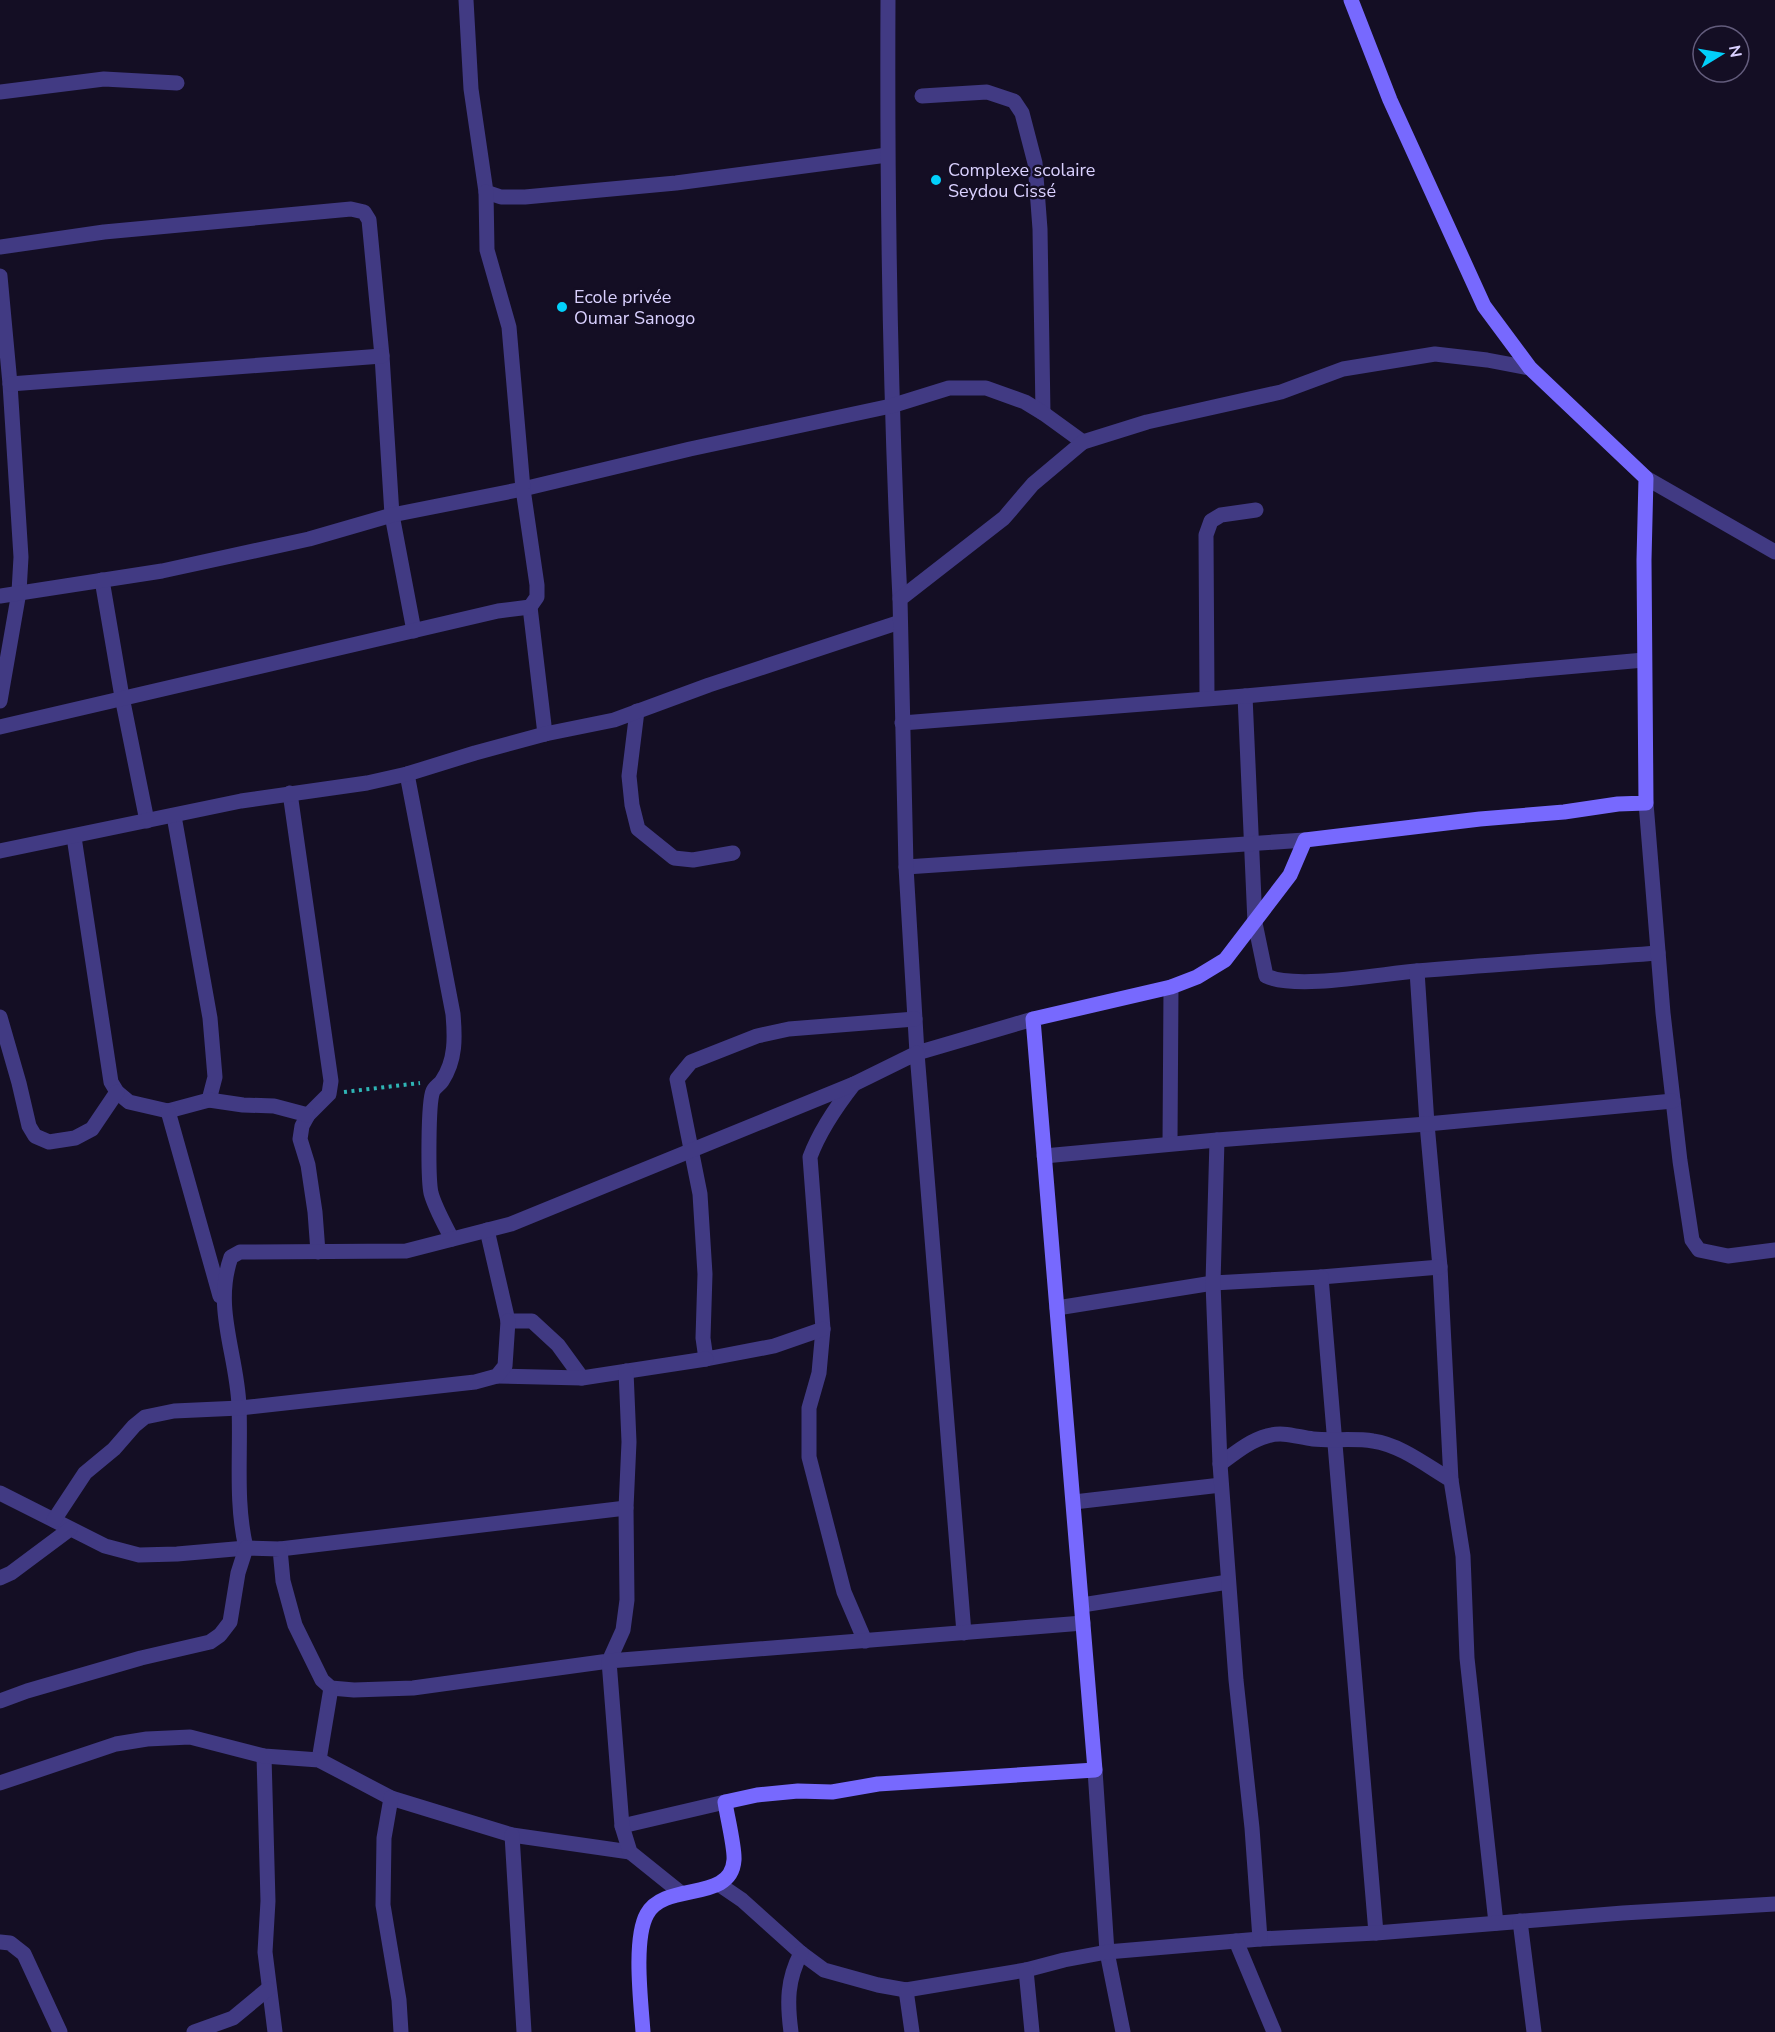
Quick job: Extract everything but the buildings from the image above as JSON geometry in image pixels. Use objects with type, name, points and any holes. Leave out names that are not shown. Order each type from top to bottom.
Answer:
[{"type":"street","points":[[466,0],[471,89],[486,192],[487,250],[509,327],[523,489],[537,585],[537,597],[530,607],[545,734]]},
{"type":"street","points":[[888,0],[887,155],[891,406],[900,599],[906,867],[917,1053],[964,1633]]},
{"type":"street","points":[[1351,0],[1390,100],[1484,306],[1530,368],[1646,478],[1775,552]]},
{"type":"street","points":[[0,92],[104,79],[177,83]]},
{"type":"street","points":[[922,96],[987,92],[1014,101],[1022,113],[1035,163],[1040,229],[1043,413]]},
{"type":"street","points":[[486,192],[501,197],[525,197],[676,183],[887,155]]},
{"type":"street","points":[[0,247],[174,225],[351,209],[364,212],[369,220],[382,356],[392,515],[414,631]]},
{"type":"street","points":[[0,276],[10,384],[21,557],[19,592],[0,701]]},
{"type":"street","points":[[900,599],[1004,518],[1034,484],[1083,442],[1147,422],[1281,392],[1354,367],[1435,354],[1530,368]]},
{"type":"street","points":[[10,384],[382,356]]},
{"type":"street","points":[[0,596],[162,571],[309,539],[392,515],[523,489],[690,449],[891,406],[949,388],[986,388],[1025,402],[1083,442]]},
{"type":"street","points":[[1646,478],[1644,660],[1646,803],[1673,1101],[1692,1240],[1699,1250],[1728,1256],[1775,1250]]},
{"type":"street","points":[[1207,698],[1206,535],[1211,521],[1221,516],[1256,510]]},
{"type":"street","points":[[102,580],[122,697],[147,821]]},
{"type":"street","points":[[0,727],[498,611],[530,607]]},
{"type":"street","points":[[0,851],[241,801],[367,783],[407,774],[545,734],[614,720],[709,685],[900,622]]},
{"type":"street","points":[[902,723],[1245,696],[1644,660]]},
{"type":"street","points":[[1245,696],[1255,923],[1266,976],[1274,980],[1299,982],[1658,954]]},
{"type":"street","points":[[637,711],[629,776],[632,805],[638,829],[674,858],[693,860],[733,853]]},
{"type":"street","points":[[407,774],[453,1014],[455,1040],[452,1061],[442,1081],[433,1092],[429,1109],[431,1193],[452,1239]]},
{"type":"street","points":[[290,793],[331,1081],[328,1094],[308,1114],[302,1126],[300,1139],[308,1164],[318,1252]]},
{"type":"street","points":[[906,867],[1305,840],[1618,804],[1646,803]]},
{"type":"street","points":[[174,816],[210,1018],[215,1077],[209,1100]]},
{"type":"street","points":[[74,837],[108,1068],[111,1082],[117,1092],[129,1102],[168,1111],[209,1100],[243,1105],[274,1106],[308,1114]]},
{"type":"street","points":[[224,1310],[225,1275],[231,1257],[240,1252],[406,1251],[511,1224],[854,1084],[917,1053],[1033,1019],[1171,987],[1197,977],[1225,960],[1255,923],[1290,875],[1305,840]]},
{"type":"street","points":[[1417,971],[1427,1124],[1440,1267],[1451,1480],[1462,1556],[1467,1658],[1496,1923]]},
{"type":"street","points":[[1170,1143],[1171,987]]},
{"type":"street","points":[[0,1017],[29,1126],[35,1136],[49,1142],[75,1138],[92,1129],[117,1092]]},
{"type":"street","points":[[706,1359],[703,1338],[705,1274],[700,1194],[677,1079],[690,1062],[757,1036],[789,1029],[915,1019]]},
{"type":"street","points":[[1033,1019],[1074,1502],[1107,1952],[1123,2032]]},
{"type":"street","points":[[854,1084],[832,1113],[810,1157],[823,1329],[819,1373],[809,1408],[809,1457],[844,1592],[865,1641]]},
{"type":"street","points":[[1044,1156],[1170,1143],[1427,1124],[1673,1101]]},
{"type":"street","points":[[0,1701],[141,1658],[210,1642],[220,1635],[230,1622],[238,1573],[246,1548],[240,1523],[238,1385],[224,1310],[168,1111]]},
{"type":"street","points":[[1217,1140],[1213,1283],[1221,1485],[1260,1939]]},
{"type":"street","points":[[487,1230],[508,1321],[505,1366],[497,1376]]},
{"type":"street","points":[[1057,1308],[1213,1283],[1440,1267]]},
{"type":"street","points":[[1321,1277],[1376,1933]]},
{"type":"street","points":[[508,1321],[532,1321],[558,1345],[582,1378]]},
{"type":"street","points":[[54,1520],[85,1473],[114,1449],[145,1417],[174,1411],[240,1408],[475,1383],[497,1376],[582,1378],[774,1346],[823,1329]]},
{"type":"street","points":[[626,1371],[629,1442],[626,1508],[627,1600],[623,1630],[609,1661],[622,1826],[630,1852]]},
{"type":"street","points":[[1220,1464],[1252,1441],[1269,1435],[1284,1434],[1334,1441],[1373,1441],[1401,1450],[1451,1480]]},
{"type":"street","points":[[1074,1502],[1221,1485]]},
{"type":"street","points":[[0,1493],[105,1546],[139,1555],[246,1548],[280,1549],[626,1508]]},
{"type":"street","points":[[0,1578],[10,1574],[70,1529]]},
{"type":"street","points":[[280,1549],[283,1581],[295,1625],[322,1680],[331,1688],[354,1690],[412,1688],[609,1661],[1083,1623]]},
{"type":"street","points":[[1082,1605],[1228,1582]]},
{"type":"street","points":[[319,1760],[331,1688]]},
{"type":"street","points":[[0,1783],[116,1744],[147,1739],[190,1737],[264,1756],[319,1760],[392,1798],[512,1835],[630,1852],[681,1893]]},
{"type":"street","points":[[264,1756],[268,1901],[265,1952],[275,2032]]},
{"type":"street","points":[[622,1826],[757,1795],[798,1791],[832,1792],[878,1784],[1095,1770]]},
{"type":"street","points":[[392,1798],[384,1838],[383,1905],[399,2000],[401,2032]]},
{"type":"street","points":[[643,2032],[639,1944],[647,1914],[657,1903],[681,1893],[720,1885],[730,1875],[734,1860],[725,1802]]},
{"type":"street","points":[[512,1835],[524,2032]]},
{"type":"street","points":[[720,1885],[742,1900],[801,1953],[824,1970],[906,1990],[1026,1970],[1107,1952],[1260,1939],[1376,1933],[1775,1904]]},
{"type":"street","points":[[1520,1921],[1534,2032]]},
{"type":"street","points":[[1236,1941],[1274,2032]]},
{"type":"street","points":[[0,1942],[10,1943],[24,1954],[60,2032]]},
{"type":"street","points":[[792,2032],[788,2004],[792,1969],[801,1953]]},
{"type":"street","points":[[1026,1970],[1032,2032]]},
{"type":"street","points":[[194,2032],[233,2018],[268,1989]]},
{"type":"street","points":[[906,1990],[912,2032]]},
{"type":"path","points":[[328,1094],[442,1081]]},
{"type":"place","name":"Complexe scolaire Seydou Cissé","points":[[936,180]]},
{"type":"place","name":"Ecole privée Oumar Sanogo","points":[[562,307]]}]
